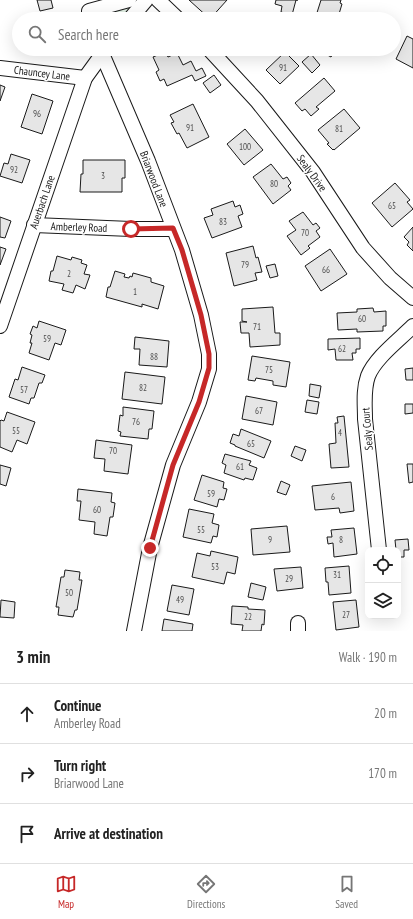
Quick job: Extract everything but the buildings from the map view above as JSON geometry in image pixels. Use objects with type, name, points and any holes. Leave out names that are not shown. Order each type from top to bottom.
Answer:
[{"type":"street","points":[[89,10],[129,0]]},
{"type":"street","points":[[136,12],[146,0]]},
{"type":"street","points":[[158,0],[171,12]]},
{"type":"street","name":"Auerbach Lane","points":[[0,326],[85,78],[100,56]]},
{"type":"street","name":"Briarwood Lane","points":[[105,56],[148,161],[182,250],[201,315],[209,354],[209,368],[199,402],[173,465],[152,540],[134,631]]},
{"type":"street","name":"Sealy Drive","points":[[215,56],[257,101],[313,172],[363,248],[390,278],[413,298]]},
{"type":"street","name":"Chauncey Lane","points":[[0,68],[85,78]]},
{"type":"street","name":"Amberley Road","points":[[34,225],[131,229],[173,228]]},
{"type":"street","name":"Sealy Court","points":[[379,547],[365,419],[364,399],[366,385],[368,376],[375,364],[413,326]]},
{"type":"green space","points":[[129,0],[146,0],[136,12],[89,11]]},
{"type":"route","points":[[131,229],[173,228],[182,250],[201,315],[209,354],[209,368],[199,402],[173,465],[150,548]]}]
